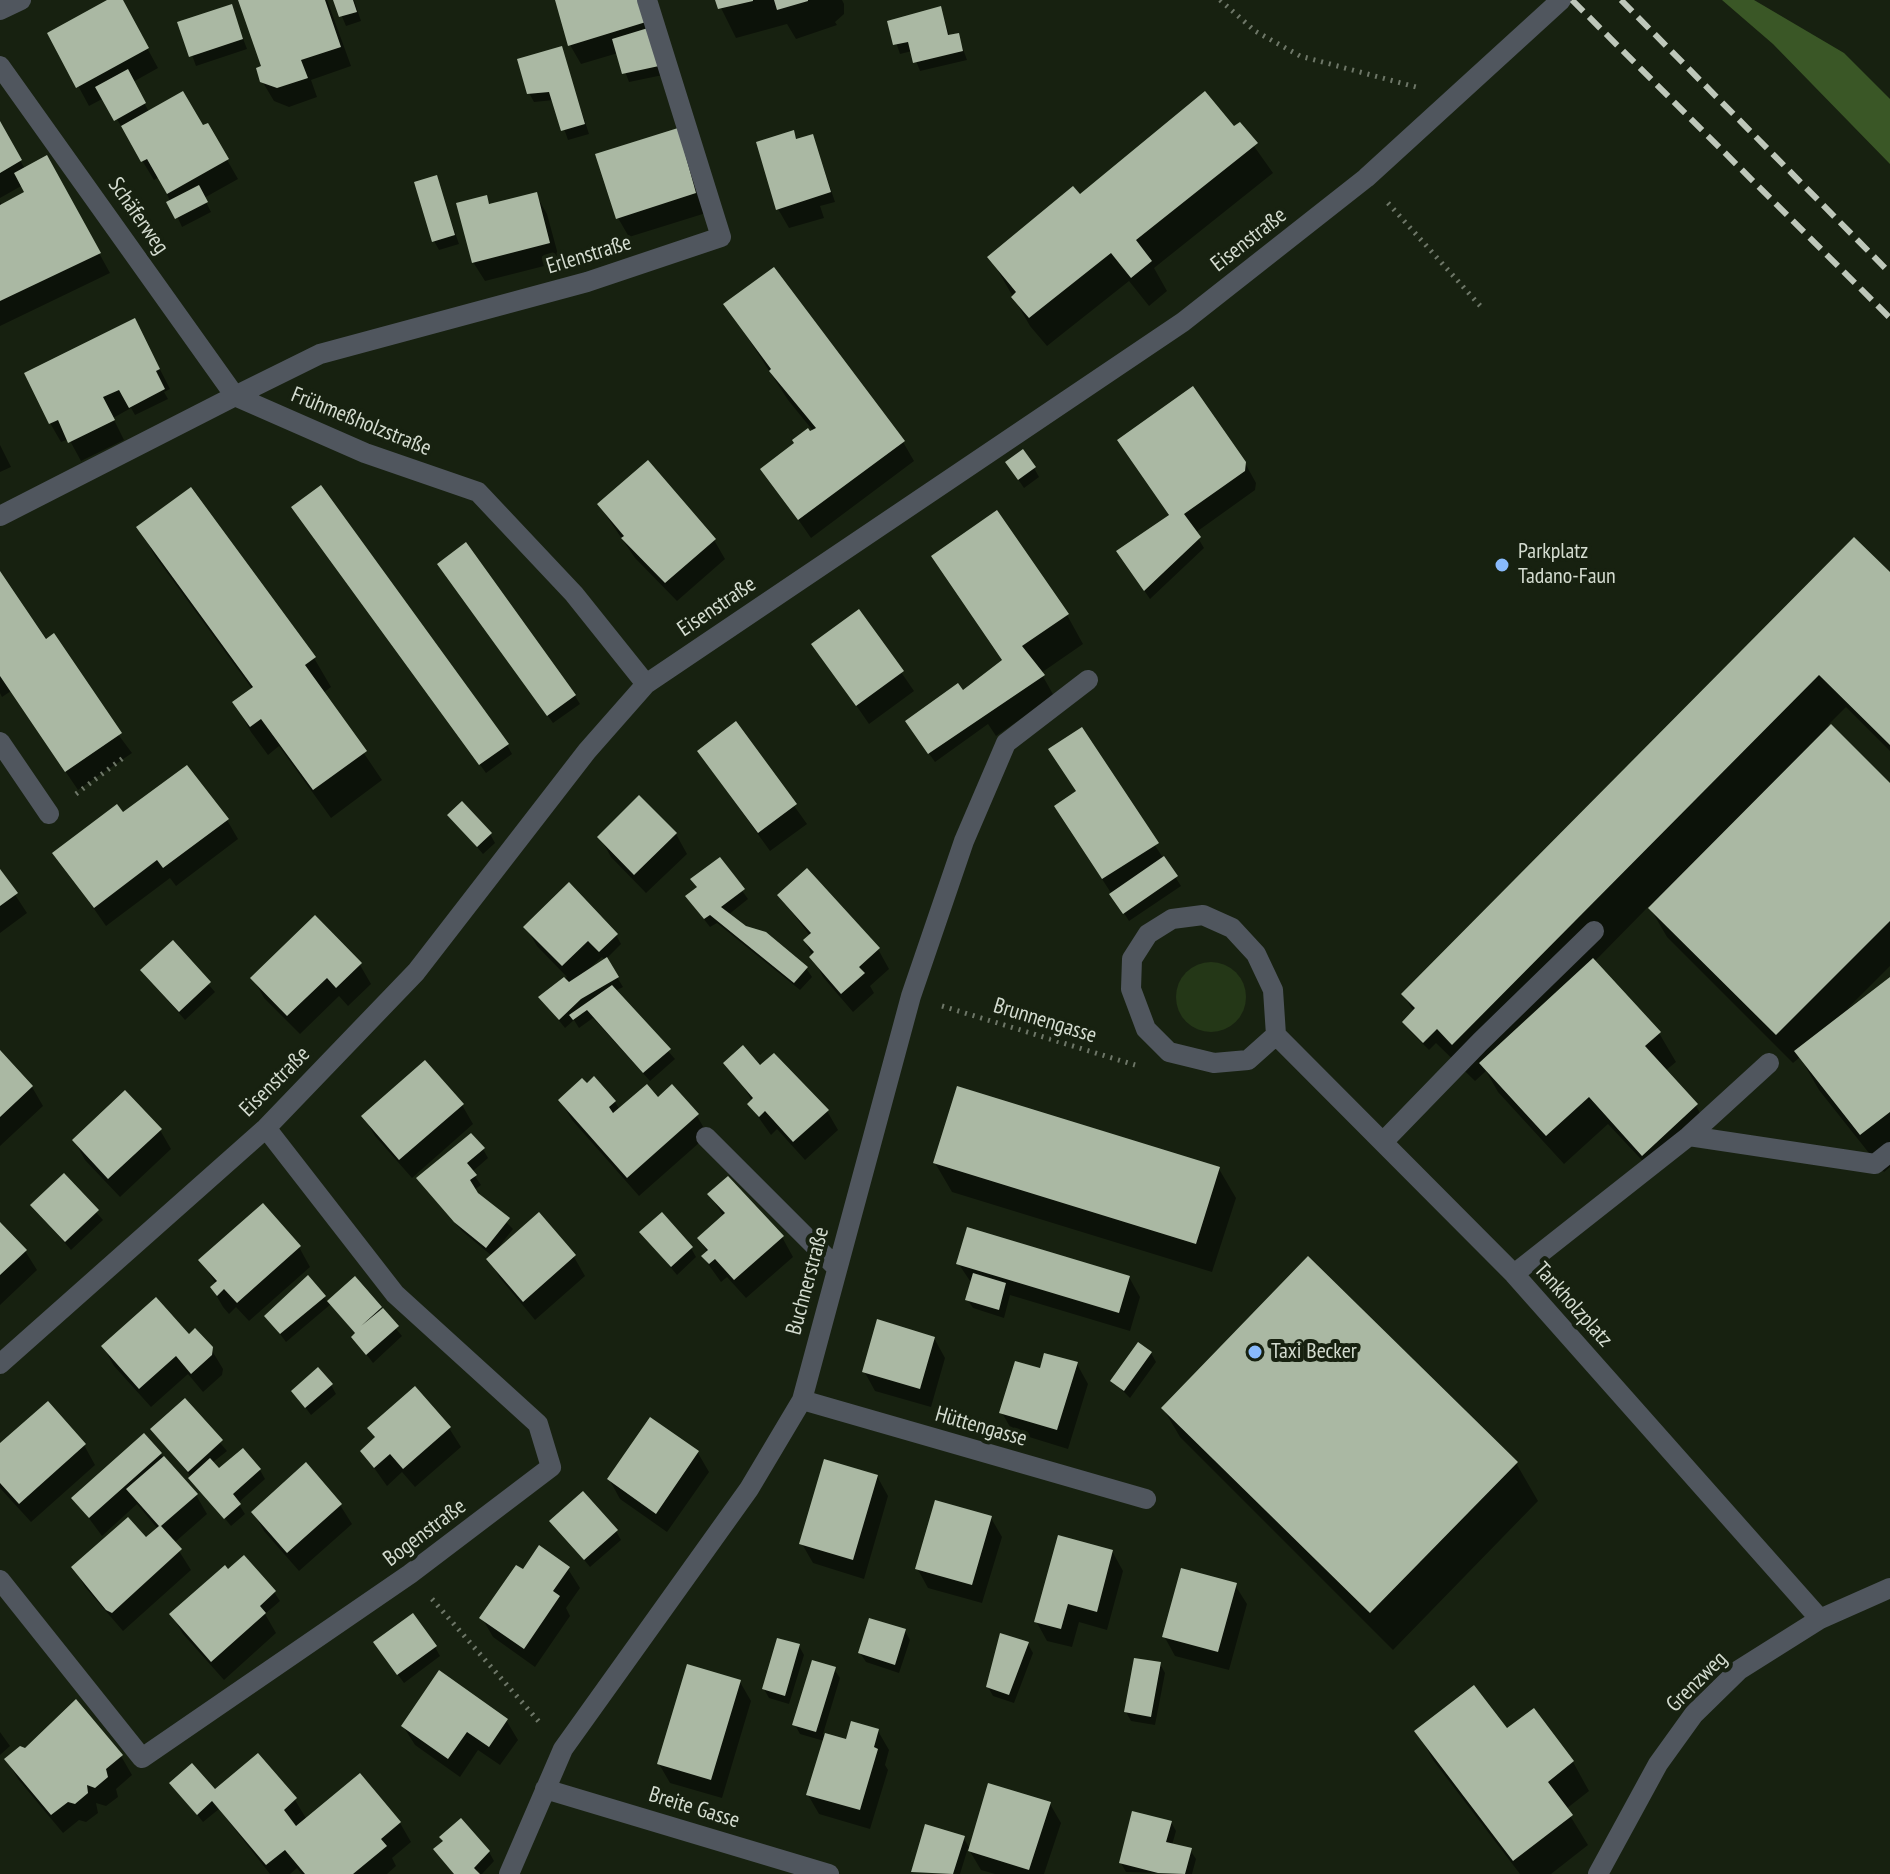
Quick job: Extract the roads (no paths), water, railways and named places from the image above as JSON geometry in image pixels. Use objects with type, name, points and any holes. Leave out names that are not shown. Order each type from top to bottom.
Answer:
[{"type":"street","points":[[0,10],[21,0]]},
{"type":"street","name":"Erlenstraße","points":[[235,396],[320,354],[587,282],[721,237],[647,0]]},
{"type":"street","name":"Eisenstraße","points":[[0,1364],[266,1128],[416,972],[587,751],[646,684],[1183,322],[1366,178],[1561,0]]},
{"type":"street","name":"Schäferweg","points":[[0,66],[235,396]]},
{"type":"street","points":[[0,516],[235,396]]},
{"type":"street","name":"Frühmeßholzstraße","points":[[235,396],[365,453],[478,492],[574,594],[646,684]]},
{"type":"street","name":"Buchnerstraße","points":[[509,1874],[563,1749],[749,1489],[802,1400],[911,996],[964,841],[1006,743],[1088,680]]},
{"type":"street","points":[[0,742],[49,814]]},
{"type":"street","points":[[1203,915],[1232,928],[1256,954],[1273,990],[1276,1035],[1248,1060],[1214,1063],[1169,1052],[1146,1029],[1131,989],[1132,959],[1148,934],[1172,919],[1203,915]]},
{"type":"street","points":[[1383,1142],[1594,931]]},
{"type":"street","name":"Tankholzplatz","points":[[1276,1035],[1514,1274],[1820,1619]]},
{"type":"street","points":[[1514,1274],[1689,1136],[1769,1063]]},
{"type":"street","name":"Bogenstraße","points":[[0,1580],[142,1758],[410,1574],[551,1467],[538,1424],[395,1294],[266,1128]]},
{"type":"street","points":[[1689,1136],[1875,1164],[1890,1152]]},
{"type":"street","points":[[706,1137],[836,1267]]},
{"type":"street","name":"Hüttengasse","points":[[802,1400],[1146,1499]]},
{"type":"street","name":"Grenzweg","points":[[1598,1874],[1658,1764],[1694,1714],[1739,1670],[1820,1619],[1890,1588]]},
{"type":"street","name":"Breite Gasse","points":[[545,1789],[829,1874]]},
{"type":"railway","points":[[1572,0],[1890,318]]},
{"type":"railway","points":[[1621,0],[1890,273]]},
{"type":"place","name":"Parkplatz Tadano-Faun","points":[[1502,565]]},
{"type":"place","name":"Taxi Becker","points":[[1255,1352]]}]
